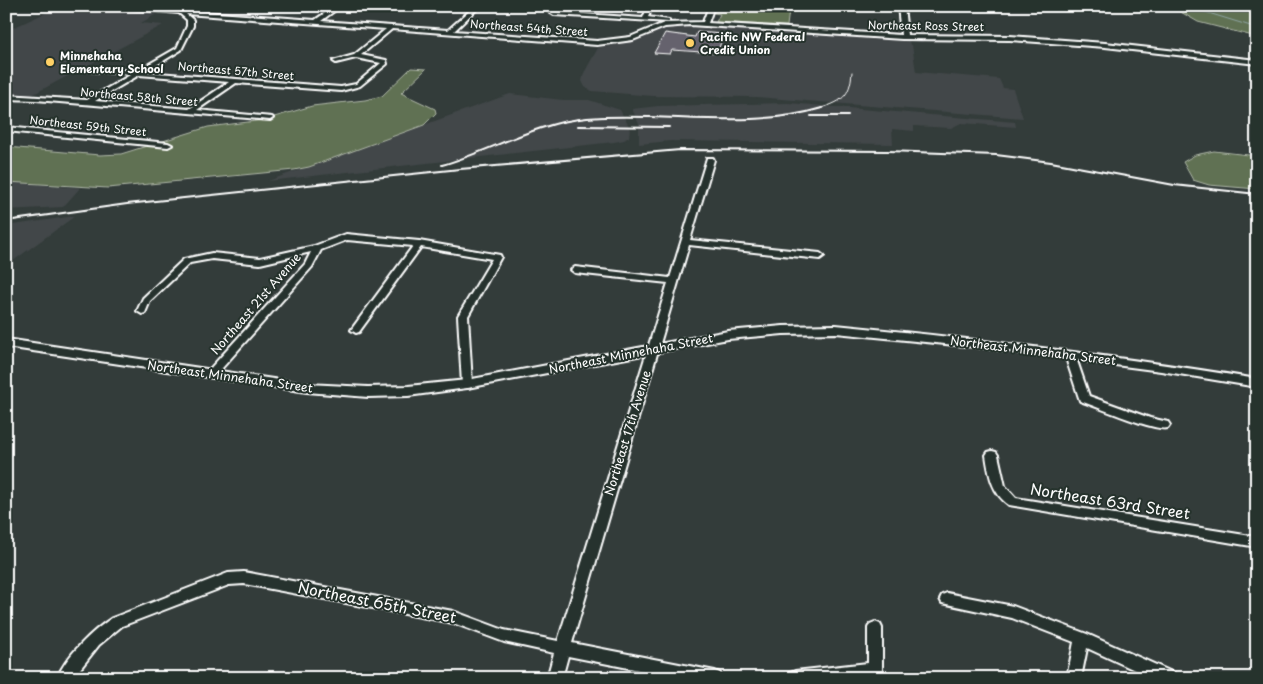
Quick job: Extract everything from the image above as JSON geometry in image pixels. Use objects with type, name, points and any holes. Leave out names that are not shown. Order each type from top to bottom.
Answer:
[{"type":"main road","name":"Northeast Minnehaha Street","points":[[6,343],[328,390],[408,391],[467,384],[728,335],[811,329],[925,337],[1070,355],[1257,383]]},
{"type":"street","name":"Northeast 54th Street","points":[[100,6],[597,43]]},
{"type":"street","points":[[316,22],[339,6]]},
{"type":"street","points":[[417,6],[422,7]]},
{"type":"street","points":[[449,32],[478,6]]},
{"type":"street","points":[[649,20],[645,17],[651,6]]},
{"type":"street","points":[[705,24],[712,6]]},
{"type":"street","points":[[901,6],[904,36],[902,37]]},
{"type":"street","points":[[551,11],[554,13],[675,23]]},
{"type":"street","points":[[87,103],[179,49],[190,26],[190,20],[180,12]]},
{"type":"street","name":"Northeast Ross Street","points":[[597,43],[630,39],[658,26],[675,23],[902,37],[1010,38],[1105,45],[1257,62]]},
{"type":"street","points":[[336,61],[356,56],[390,28]]},
{"type":"street","name":"Northeast 57th Street","points":[[89,69],[330,89],[351,87],[364,82],[385,63],[379,59],[356,56]]},
{"type":"street","points":[[189,112],[234,81]]},
{"type":"street","name":"Northeast 58th Street","points":[[6,97],[270,118]]},
{"type":"street","name":"Northeast 59th Street","points":[[6,129],[168,145]]},
{"type":"street","name":"Northeast 17th Avenue","points":[[554,678],[710,160]]},
{"type":"street","points":[[142,311],[146,300],[187,260],[212,256],[260,261],[317,248],[346,237],[419,244],[497,257],[463,316],[467,384]]},
{"type":"street","points":[[685,242],[820,256]]},
{"type":"street","points":[[356,330],[419,244]]},
{"type":"street","name":"Northeast 21st Avenue","points":[[211,374],[309,265],[317,248]]},
{"type":"street","points":[[575,270],[672,281]]},
{"type":"street","points":[[1070,355],[1084,398],[1164,425]]},
{"type":"street","name":"Northeast 63rd Street","points":[[992,455],[1001,494],[1013,502],[1257,542]]},
{"type":"street","name":"Northeast 65th Street","points":[[64,678],[103,630],[117,622],[228,578],[244,578],[453,617],[490,632],[715,678]]},
{"type":"street","points":[[947,599],[1002,608],[1082,639],[1169,678]]},
{"type":"street","points":[[795,678],[875,673],[875,628]]},
{"type":"street","points":[[1074,678],[1082,639]]},
{"type":"shaded area","name":"Minnehaha Elementary School","points":[[61,6],[158,13],[141,23],[163,25],[30,96],[6,93],[6,31]]},
{"type":"shaded area","points":[[686,24],[923,40],[923,42],[909,41],[910,45],[912,45],[916,72],[999,79],[1003,88],[1013,89],[1023,118],[756,97],[653,96],[592,91],[585,87],[582,81],[584,73],[598,48],[641,39],[661,27]]},
{"type":"shaded area","points":[[510,94],[563,100],[589,100],[620,110],[630,128],[629,137],[614,142],[268,181]]},
{"type":"shaded area","points":[[788,103],[1015,122],[1016,127],[961,123],[951,128],[914,126],[914,131],[892,129],[893,144],[670,141],[639,144],[639,124],[632,109],[658,106]]},
{"type":"shaded area","points":[[6,182],[80,188],[63,207],[6,210]]},
{"type":"shaded area","points":[[75,216],[6,266],[6,226]]},
{"type":"green space","points":[[718,6],[794,6],[789,10],[787,26],[716,22],[720,14],[714,13]]},
{"type":"green space","points":[[1129,6],[1257,6],[1257,37],[1198,22],[1179,11],[1158,8],[1155,11],[1146,11]]},
{"type":"green space","points":[[411,68],[426,69],[401,93],[435,109],[436,113],[424,125],[309,167],[108,188],[6,182],[6,147],[100,155],[121,154],[208,127],[264,120],[312,106],[365,100],[382,96]]},
{"type":"green space","points":[[1214,151],[1257,156],[1257,189],[1209,185],[1193,180],[1183,162],[1195,155]]},
{"type":"building","name":"Pacific NW Federal Credit Union","points":[[697,32],[724,34],[717,53],[672,50],[670,54],[654,53],[665,33],[695,37]]},
{"type":"waterway","points":[[1186,6],[1257,28]]},
{"type":"railway","points":[[818,109],[839,101],[847,93],[852,72]]},
{"type":"railway","points":[[442,165],[549,125],[587,118],[764,118],[793,115],[818,109]]},
{"type":"railway","points":[[811,116],[848,116]]},
{"type":"railway","points":[[578,126],[669,127]]},
{"type":"railway","points":[[6,221],[127,204],[460,169],[680,150],[888,151],[996,155],[1051,162],[1174,185],[1257,194]]},
{"type":"place","name":"Pacific NW Federal Credit Union","points":[[690,43]]},
{"type":"place","name":"Minnehaha Elementary School","points":[[50,62]]}]
